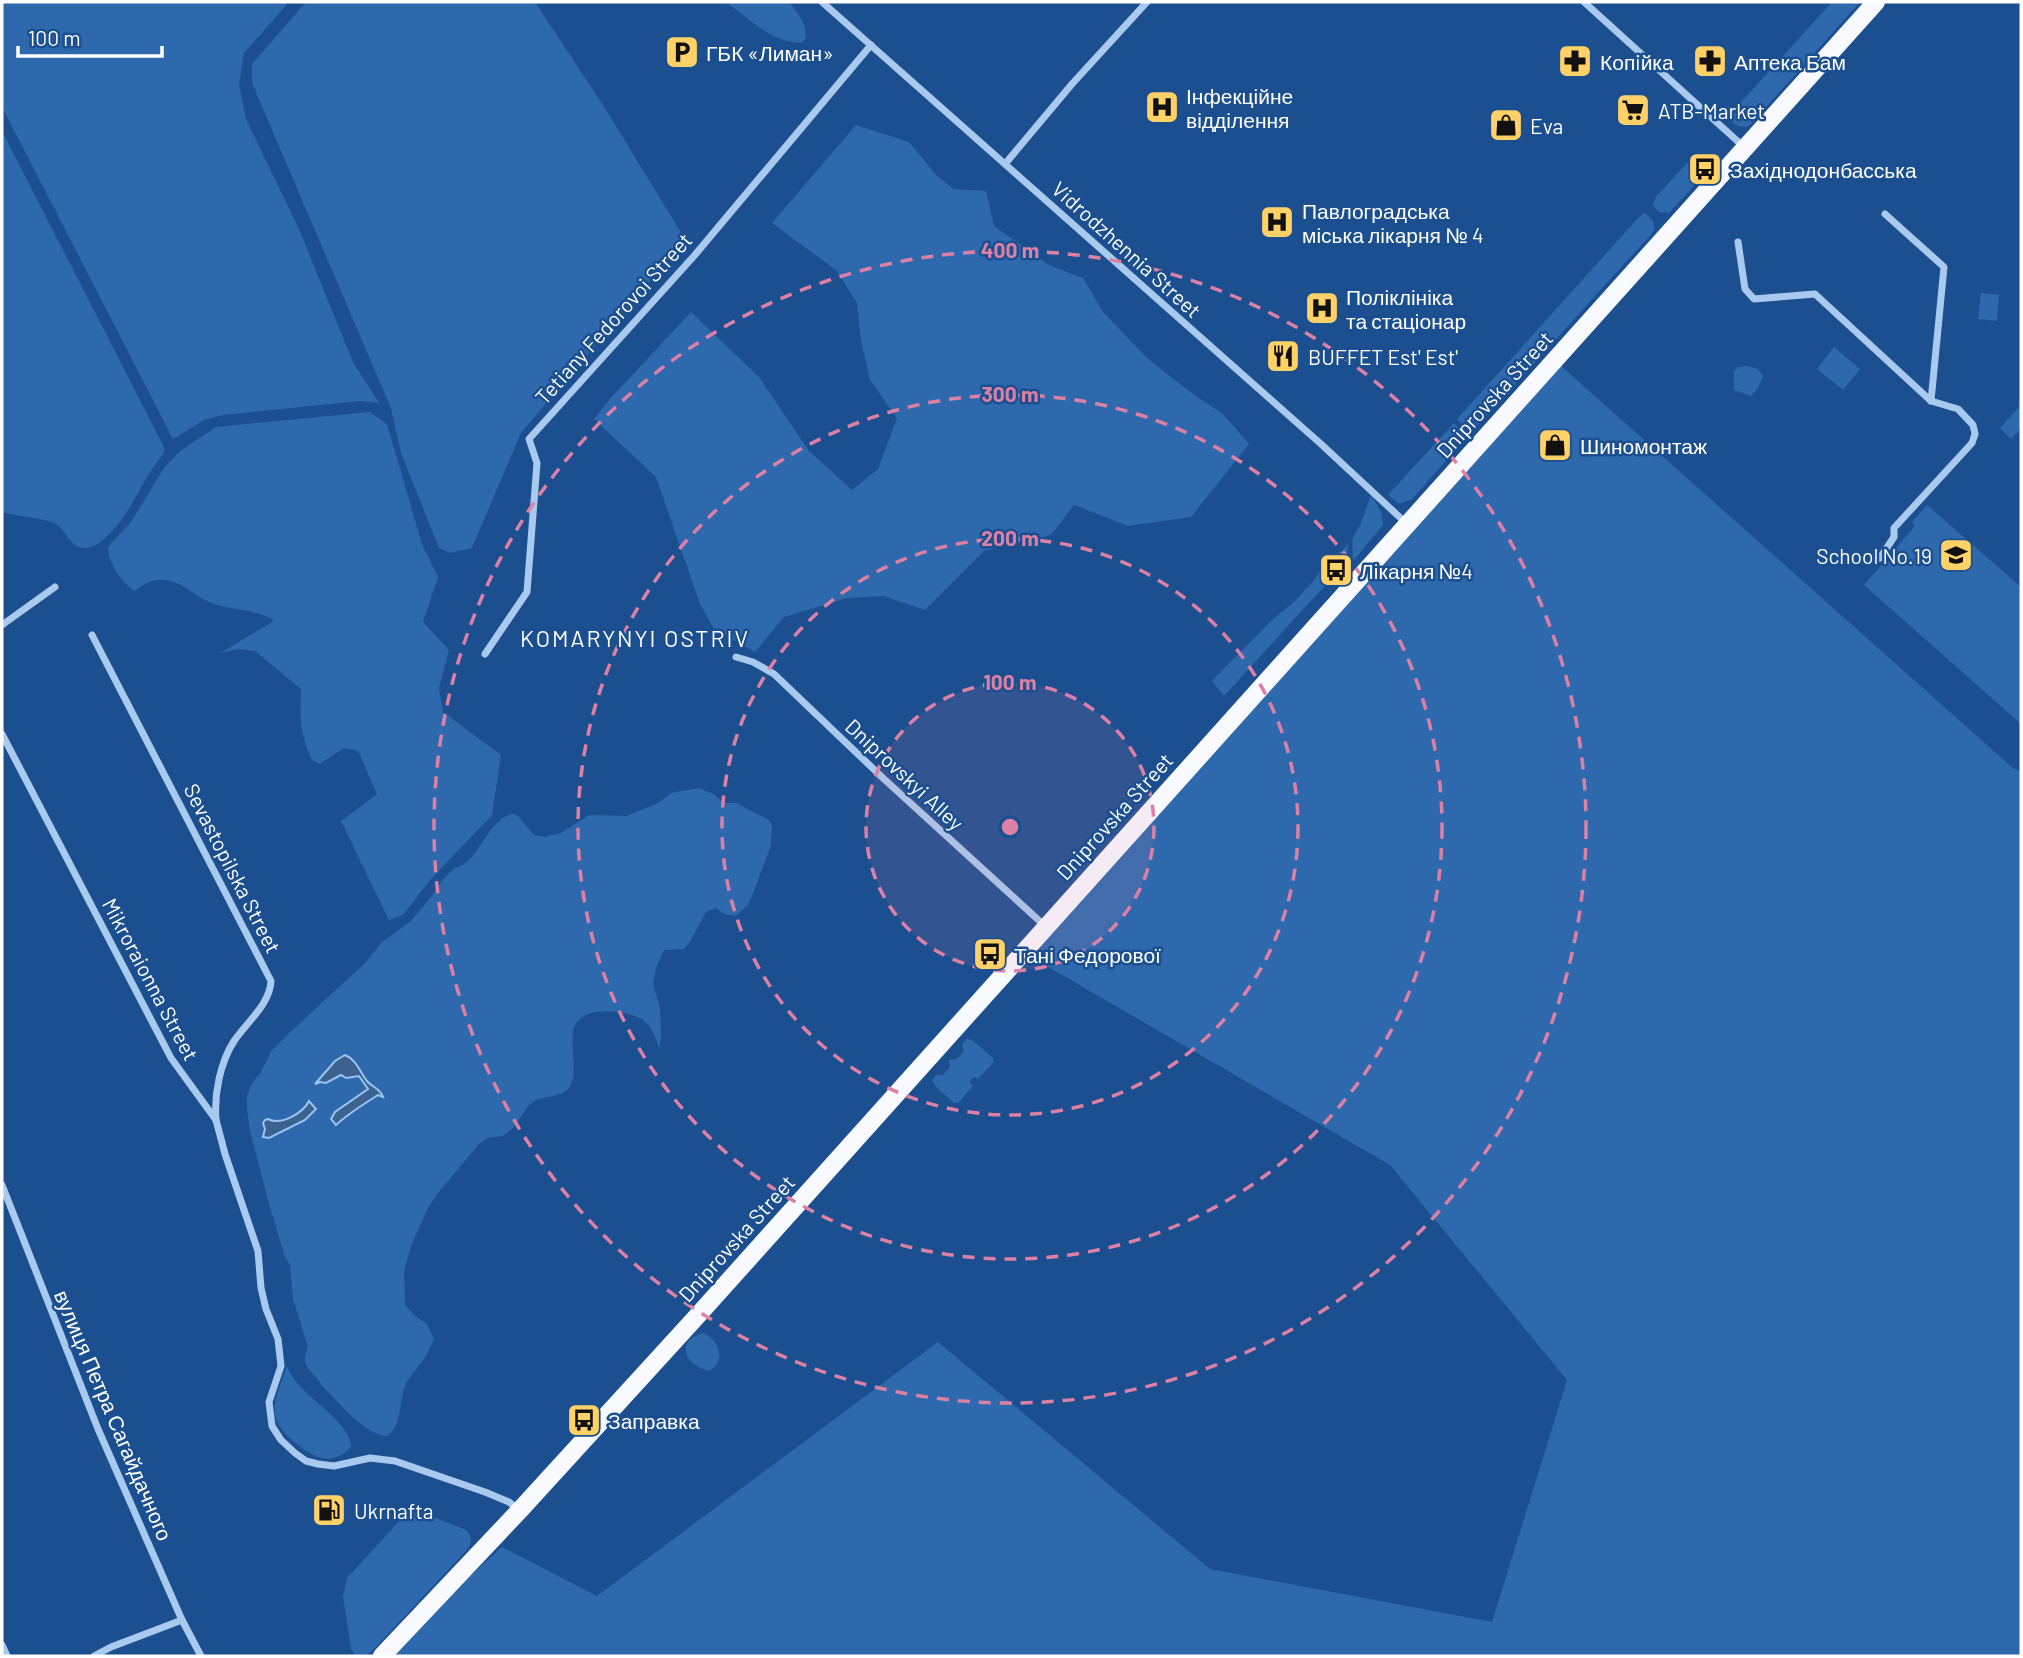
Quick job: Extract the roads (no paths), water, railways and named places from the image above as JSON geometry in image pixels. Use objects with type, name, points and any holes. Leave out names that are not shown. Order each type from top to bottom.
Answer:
[{"type":"highway","name":"Dniprovska Street","points":[[382,1656],[707,1305],[1876,2]]},
{"type":"street","name":"Vidrodzhennia Street","points":[[822,2],[1408,524]]},
{"type":"street","points":[[1005,164],[1146,2]]},
{"type":"street","points":[[1584,2],[1746,148]]},
{"type":"street","name":"Tetiany Fedorovoi Street","points":[[485,654],[527,592],[537,463],[529,439],[694,256],[871,45]]},
{"type":"street","points":[[1885,214],[1944,267],[1931,401]]},
{"type":"street","points":[[1738,242],[1745,289],[1755,299],[1815,294],[1931,401],[1958,409],[1973,425],[1975,434],[1972,443],[1894,528],[1894,537],[1880,558]]},
{"type":"street","points":[[2,625],[55,587]]},
{"type":"street","name":"Sevastopilska Street","points":[[92,635],[271,981],[268,997],[223,1063],[216,1099],[216,1121]]},
{"type":"street","name":"Dniprovskyi Alley","points":[[736,657],[753,662],[774,674],[884,779],[1046,926]]},
{"type":"street","name":"Mikroraionna Street","points":[[2,734],[171,1058],[216,1121],[257,1251],[261,1288],[278,1339],[281,1366],[269,1402],[272,1426],[281,1440],[306,1461],[334,1466],[370,1458],[395,1461],[485,1492],[520,1510]]},
{"type":"street","name":"вулиця Петра Сагайдачного","points":[[2,1185],[98,1429],[182,1620],[201,1656]]},
{"type":"street","points":[[93,1656],[182,1620]]},
{"type":"street","points":[[2,1645],[7,1656]]},
{"type":"place","name":"ГБК «Лиман»","points":[[682,52]]},
{"type":"place","name":"Копiйка","points":[[1575,61]]},
{"type":"place","name":"Аптека Бам","points":[[1710,61]]},
{"type":"place","name":"Інфекційне відділення","points":[[1162,107]]},
{"type":"place","name":"ATB-Market","points":[[1633,110]]},
{"type":"place","name":"Eva","points":[[1506,125]]},
{"type":"place","name":"Західнодонбасська","points":[[1705,169]]},
{"type":"place","name":"Павлоградська міська лікарня № 4","points":[[1277,222]]},
{"type":"place","name":"Поліклініка та стаціонар","points":[[1322,308]]},
{"type":"place","name":"BUFFET Est' Est'","points":[[1283,356]]},
{"type":"place","name":"Шиномонтаж","points":[[1555,445]]},
{"type":"place","name":"School No.19","points":[[1956,555]]},
{"type":"place","name":"Лікарня №4","points":[[1336,570]]},
{"type":"place","name":"Тані Федорової","points":[[990,954]]},
{"type":"place","name":"Заправка","points":[[584,1420]]},
{"type":"place","name":"Ukrnafta","points":[[329,1510]]},
{"type":"district","name":"KOMARYNYI OSTRIV","points":[[635,638]]}]
